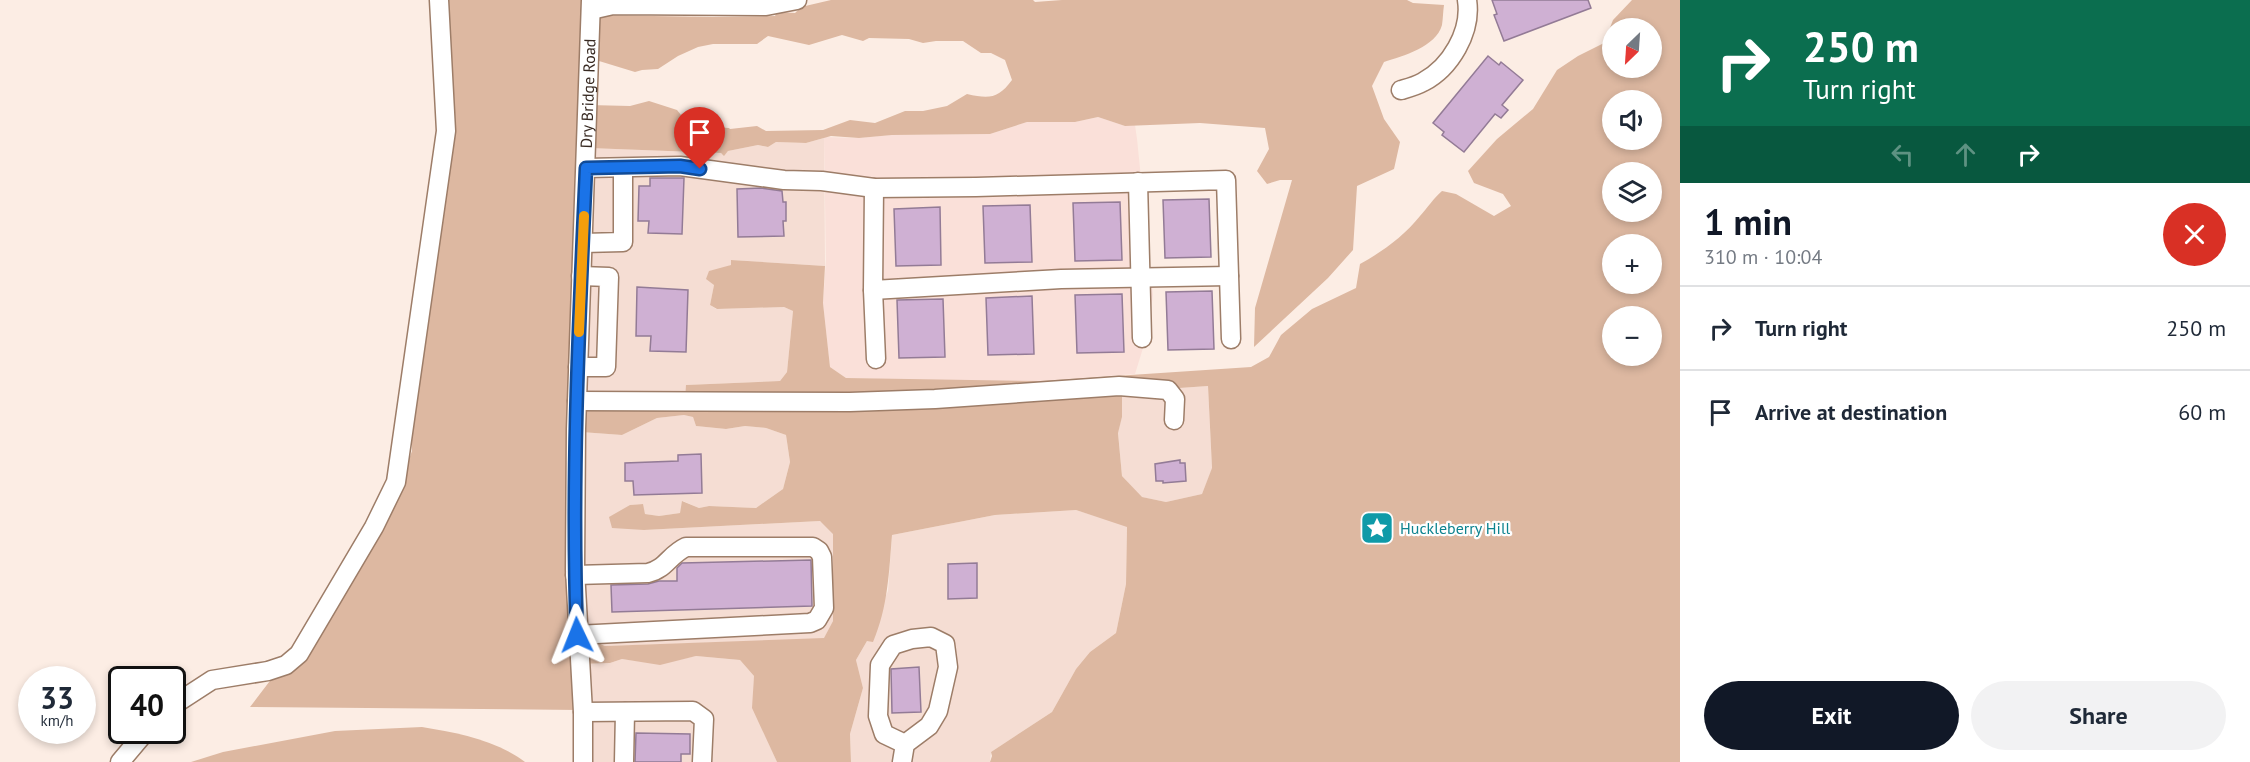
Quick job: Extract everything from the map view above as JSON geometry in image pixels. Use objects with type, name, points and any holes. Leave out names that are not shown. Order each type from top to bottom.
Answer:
[{"type":"street","points":[[186,697],[212,680],[268,671],[286,665],[299,654],[374,527],[396,482],[447,131],[439,0]]},
{"type":"street","points":[[591,5],[766,6],[797,0]]},
{"type":"street","points":[[1401,90],[1422,83],[1441,70],[1457,48],[1464,30],[1467,0]]},
{"type":"street","name":"Dry Bridge Road","points":[[583,762],[583,712],[575,574],[577,401],[591,5]]},
{"type":"street","points":[[586,168],[680,166],[784,180],[822,181],[874,188],[1226,180],[1231,339]]},
{"type":"street","points":[[583,243],[622,242],[623,168]]},
{"type":"street","points":[[1138,182],[1142,338]]},
{"type":"street","points":[[874,188],[873,290],[876,359]]},
{"type":"street","points":[[578,367],[606,367],[609,277],[581,276]]},
{"type":"street","points":[[873,290],[1061,279],[1229,276]]},
{"type":"street","points":[[577,401],[850,402],[935,399],[1119,386],[1168,390],[1175,399],[1174,420]]},
{"type":"street","points":[[575,574],[648,573],[659,570],[675,552],[686,547],[813,547],[822,557],[824,608],[817,620],[810,623],[577,635]]},
{"type":"street","points":[[931,637],[945,644],[948,667],[938,711],[929,726],[904,753],[884,734],[878,716],[880,666],[893,645],[912,639],[931,637]]},
{"type":"street","points":[[583,712],[693,711],[704,720],[702,762]]},
{"type":"street","points":[[621,712],[624,762]]},
{"type":"street","points":[[120,762],[135,744]]},
{"type":"shaded area","points":[[446,0],[591,0],[592,15],[713,17],[775,16],[777,12],[795,13],[801,7],[831,0],[1033,0],[1035,2],[1062,0],[1407,0],[1413,3],[1444,5],[1439,33],[1418,50],[1384,62],[1372,86],[1384,119],[1400,142],[1394,169],[1357,186],[1353,250],[1328,278],[1254,347],[1255,308],[1292,180],[1280,180],[1267,184],[1257,171],[1269,149],[1265,128],[1200,123],[1125,126],[1098,117],[1075,122],[1027,122],[990,134],[892,135],[859,138],[831,136],[806,143],[776,142],[768,147],[758,145],[728,151],[724,156],[721,153],[589,148],[578,407],[684,412],[686,385],[780,381],[787,372],[793,311],[784,307],[717,309],[710,305],[714,285],[706,279],[709,271],[731,265],[731,260],[825,266],[823,303],[830,367],[846,378],[1040,381],[1251,367],[1269,357],[1281,335],[1312,309],[1356,288],[1360,264],[1400,237],[1442,191],[1456,194],[1494,216],[1511,206],[1503,194],[1474,183],[1468,171],[1497,139],[1533,109],[1557,70],[1602,44],[1602,78],[1662,78],[1662,18],[1615,18],[1632,0],[1680,0],[1680,762],[990,762],[991,752],[1052,712],[1076,669],[1090,652],[1116,633],[1126,584],[1127,527],[1076,510],[995,515],[892,535],[882,616],[873,642],[867,641],[856,660],[863,688],[850,734],[851,762],[777,762],[752,708],[754,676],[740,660],[696,656],[660,665],[622,659],[610,663],[580,664],[579,710],[250,707],[340,589],[407,465],[412,451],[411,425],[428,264]],"holes":[[[842,35],[863,41],[869,38],[909,39],[923,43],[963,41],[981,53],[991,53],[1005,60],[1012,80],[1002,91],[992,96],[981,97],[967,94],[947,106],[923,111],[905,111],[875,123],[850,120],[823,130],[766,131],[757,126],[730,129],[695,126],[685,120],[677,110],[649,101],[630,106],[589,105],[590,61],[599,61],[635,72],[658,69],[678,56],[698,47],[713,44],[757,44],[768,36],[809,45]],[[1208,386],[1212,468],[1202,494],[1166,502],[1142,497],[1122,476],[1118,433],[1122,417],[1122,392]],[[684,415],[693,417],[696,426],[726,429],[745,426],[766,428],[786,435],[790,462],[783,489],[756,508],[709,506],[699,508],[682,501],[680,513],[659,516],[645,514],[643,504],[630,505],[609,517],[612,528],[644,530],[820,521],[833,534],[833,621],[824,638],[605,646],[583,637],[581,432],[622,435],[657,418]]]},
{"type":"shaded area","points":[[1098,117],[1125,126],[1135,125],[1153,295],[1148,332],[1135,374],[1040,381],[949,381],[846,378],[830,367],[823,303],[826,260],[824,137],[990,134],[1027,122],[1075,122]]},
{"type":"shaded area","points":[[824,138],[825,266],[732,260],[731,265],[710,271],[714,285],[710,305],[716,309],[784,307],[793,311],[787,372],[780,381],[686,385],[685,412],[577,407],[589,148],[721,153],[724,155],[728,151],[758,145],[768,147],[776,142],[806,143]]},
{"type":"shaded area","points":[[1208,386],[1212,469],[1202,494],[1166,502],[1141,497],[1122,476],[1118,432],[1122,417],[1122,392]]},
{"type":"shaded area","points":[[684,415],[693,417],[696,426],[726,429],[745,426],[766,428],[786,435],[790,462],[783,489],[756,508],[709,506],[699,508],[683,501],[680,513],[659,516],[645,514],[642,504],[630,505],[644,530],[820,521],[833,533],[833,621],[824,639],[605,646],[583,637],[581,432],[622,435],[657,418]]},
{"type":"shaded area","points":[[1076,510],[1127,526],[1126,584],[1116,633],[1090,652],[1076,669],[1052,712],[991,752],[990,762],[851,762],[850,734],[863,688],[856,660],[867,641],[888,591],[892,535],[995,515]]},
{"type":"shaded area","points":[[696,656],[740,660],[754,676],[753,708],[777,762],[583,762],[580,664],[610,663],[622,659],[660,664]]},
{"type":"shaded area","points":[[422,727],[489,743],[514,754],[525,762],[191,762],[223,752],[335,731]]},
{"type":"building","points":[[1492,0],[1588,0],[1591,8],[1504,41],[1494,15],[1497,14]]},
{"type":"building","points":[[1488,56],[1499,65],[1501,62],[1523,80],[1502,105],[1508,110],[1501,118],[1495,114],[1464,152],[1442,135],[1444,132],[1433,123]]},
{"type":"building","points":[[650,178],[684,178],[682,234],[648,233],[649,221],[638,221],[639,186],[650,186]]},
{"type":"building","points":[[761,188],[782,191],[783,202],[786,202],[786,221],[783,221],[784,236],[738,237],[737,189]]},
{"type":"building","points":[[1209,199],[1211,257],[1165,258],[1163,200]]},
{"type":"building","points":[[1120,202],[1122,260],[1075,261],[1073,203]]},
{"type":"building","points":[[1030,205],[1032,262],[985,263],[983,206]]},
{"type":"building","points":[[940,207],[941,265],[896,266],[894,209]]},
{"type":"building","points":[[637,287],[688,290],[686,352],[650,351],[651,336],[636,336]]},
{"type":"building","points":[[1212,291],[1214,349],[1168,350],[1166,292]]},
{"type":"building","points":[[1122,294],[1124,352],[1077,353],[1075,295]]},
{"type":"building","points":[[1032,296],[1034,354],[988,355],[986,298]]},
{"type":"building","points":[[943,299],[945,357],[899,358],[897,300]]},
{"type":"building","points":[[701,454],[702,493],[634,495],[633,481],[625,481],[625,463],[678,461],[678,455]]},
{"type":"building","points":[[1180,460],[1180,463],[1185,463],[1186,481],[1163,483],[1163,481],[1156,481],[1155,464]]},
{"type":"building","points":[[811,560],[812,606],[612,612],[611,585],[677,581],[677,568],[682,563]]},
{"type":"building","points":[[977,563],[977,598],[948,599],[948,564]]},
{"type":"building","points":[[919,667],[921,712],[892,713],[891,669]]},
{"type":"building","points":[[636,733],[690,734],[690,754],[681,754],[681,762],[635,762]]},
{"type":"slow traffic","points":[[579,332],[584,216]]},
{"type":"place","name":"Huckleberry Hill","points":[[1377,528]]},
{"type":"route","points":[[577,635],[576,429],[586,168],[680,166],[700,169]]}]
